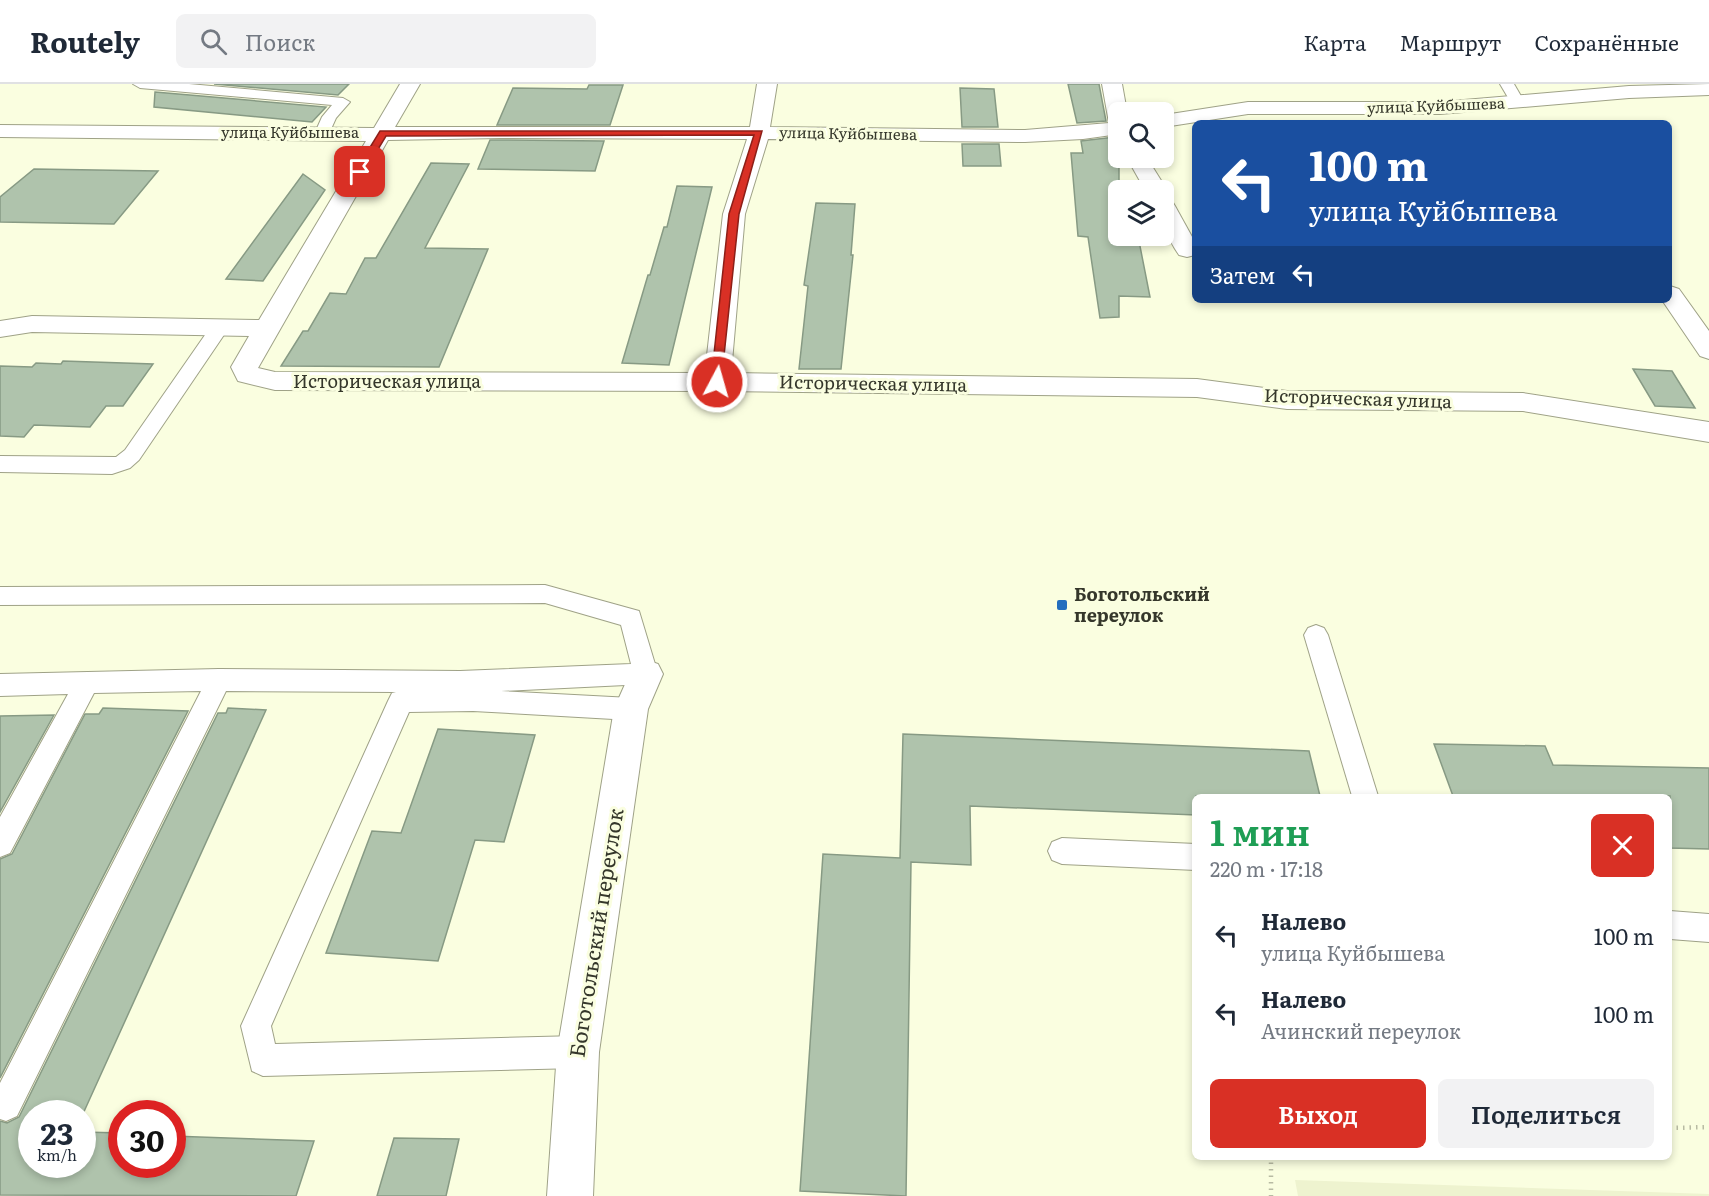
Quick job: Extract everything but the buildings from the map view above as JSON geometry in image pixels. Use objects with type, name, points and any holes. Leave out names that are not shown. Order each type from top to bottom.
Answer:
[{"type":"street","points":[[0,329],[32,324],[267,328],[410,84]]},
{"type":"street","points":[[717,382],[734,214],[759,133],[767,84]]},
{"type":"street","points":[[1112,84],[1115,102]]},
{"type":"street","name":"улица Куйбышева","points":[[1174,119],[1248,108],[1532,107],[1629,92],[1709,89]]},
{"type":"street","name":"улица Куйбышева","points":[[0,131],[322,135],[759,133],[1025,136],[1083,134],[1108,130]]},
{"type":"street","points":[[1174,226],[1186,250]]},
{"type":"street","points":[[1672,297],[1709,350]]},
{"type":"street","name":"Историческая улица","points":[[267,328],[244,367],[247,375],[259,380],[717,382],[1197,388],[1287,400],[1523,402],[1709,432]]},
{"type":"street","name":"Боготольский переулок","points":[[570,1196],[578,1052],[639,692]]},
{"type":"lane","points":[[140,84],[343,102],[329,117],[322,135]]},
{"type":"lane","points":[[1507,84],[1532,107]]},
{"type":"lane","points":[[0,464],[112,466],[123,463],[132,455],[221,326]]},
{"type":"lane","points":[[0,596],[545,594],[631,618],[639,692]]},
{"type":"lane","points":[[1316,635],[1364,794]]},
{"type":"lane","points":[[0,685],[219,680],[460,682],[639,692]]},
{"type":"lane","points":[[6,1105],[219,680]]},
{"type":"lane","points":[[0,844],[87,683]]},
{"type":"lane","points":[[578,1052],[263,1060],[256,1026],[401,701],[639,692]]},
{"type":"lane","points":[[1062,851],[1192,857]]},
{"type":"lane","points":[[1672,925],[1709,928]]},
{"type":"path","points":[[1672,1128],[1709,1127]]},
{"type":"path","points":[[1271,1160],[1271,1196]]},
{"type":"shaded area","points":[[1295,1180],[1709,1194],[1709,1196],[1298,1196]]},
{"type":"place","name":"Боготольский переулок","points":[[1062,605]]},
{"type":"route","points":[[360,172],[383,133],[759,133],[734,214],[717,382]]}]
